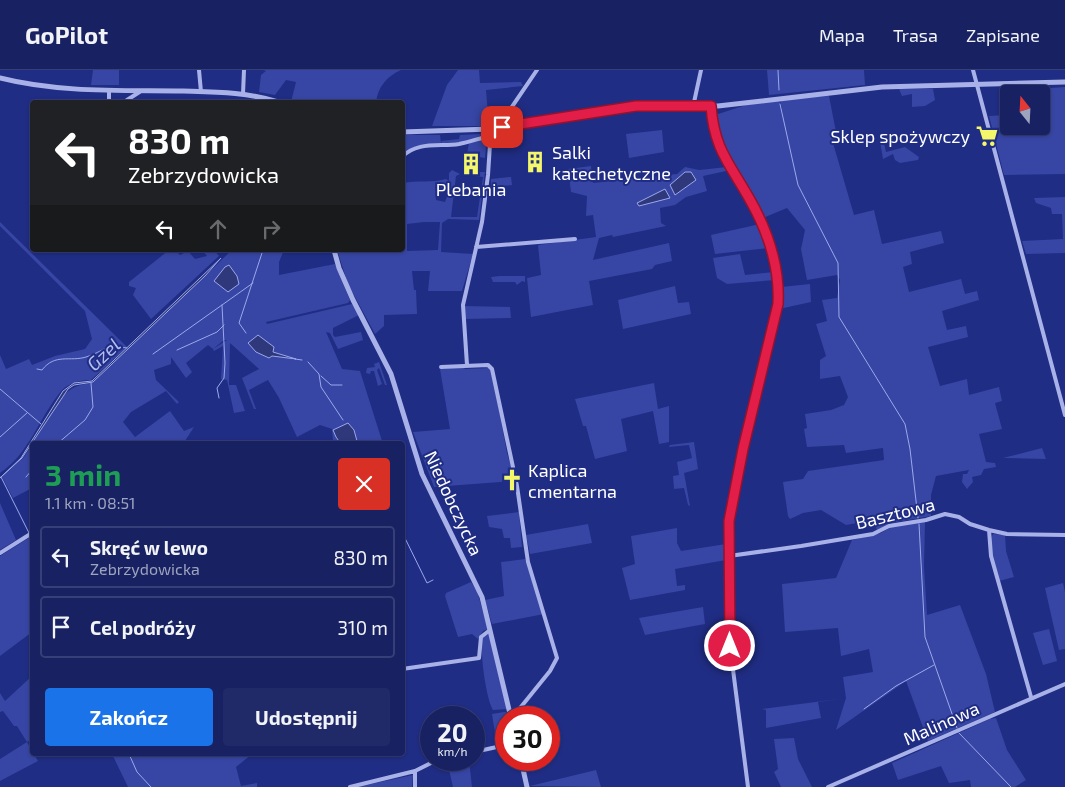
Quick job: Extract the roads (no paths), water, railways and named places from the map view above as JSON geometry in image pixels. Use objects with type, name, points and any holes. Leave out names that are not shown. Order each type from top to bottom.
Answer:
[{"type":"street","points":[[199,70],[201,92]]},
{"type":"street","points":[[243,94],[244,70]]},
{"type":"street","points":[[502,127],[504,120],[537,70]]},
{"type":"street","points":[[693,106],[701,70]]},
{"type":"street","points":[[973,70],[1065,415]]},
{"type":"street","points":[[0,78],[50,86],[109,90],[243,94],[269,100]]},
{"type":"street","points":[[405,132],[490,129],[636,106],[711,106],[882,88],[1065,82]]},
{"type":"street","points":[[108,100],[109,90]]},
{"type":"street","points":[[127,100],[141,90]]},
{"type":"street","points":[[711,106],[720,149],[760,217],[776,265],[779,285],[778,304],[734,488],[729,521],[730,646],[748,787]]},
{"type":"street","points":[[468,365],[463,305],[482,222],[488,175],[490,129]]},
{"type":"street","points":[[405,154],[425,146],[458,144],[490,136]]},
{"type":"street","points":[[476,247],[575,239]]},
{"type":"street","name":"Niedobczycka","points":[[335,252],[339,268],[353,300],[391,374],[422,474],[482,598],[508,706]]},
{"type":"street","points":[[441,367],[488,365],[494,374],[517,486],[528,562],[557,658],[550,671],[521,706]]},
{"type":"street","name":"Basztowa","points":[[730,556],[865,535],[889,526],[926,520],[945,514],[959,517],[970,524],[1006,534],[1065,535]]},
{"type":"street","points":[[989,530],[991,556],[1031,697]]},
{"type":"street","points":[[0,553],[30,534]]},
{"type":"street","points":[[405,669],[479,658],[480,637],[490,630]]},
{"type":"street","name":"Malinowa","points":[[828,787],[1031,697],[1065,684]]},
{"type":"street","points":[[350,787],[420,768]]},
{"type":"street","points":[[415,771],[415,787]]},
{"type":"street","points":[[524,771],[528,787]]},
{"type":"water","points":[[685,172],[691,172],[696,180],[675,195],[670,185]]},
{"type":"water","points":[[665,189],[670,198],[639,206],[637,203]]},
{"type":"water","points":[[221,258],[205,276],[93,382],[74,385],[68,389],[32,441],[63,391],[74,383],[92,381]]},
{"type":"water","points":[[229,265],[237,276],[239,284],[228,292],[214,281],[225,267]]},
{"type":"water","points":[[258,335],[274,347],[273,352],[296,359],[272,356],[269,358],[256,352],[248,343]]},
{"type":"water","points":[[348,423],[354,430],[357,441],[339,441],[333,430]]},
{"type":"water","points":[[30,444],[22,458],[0,478],[21,458]]},
{"type":"waterway","points":[[778,70],[779,90]]},
{"type":"waterway","points":[[780,104],[798,185],[838,263],[839,317],[905,424],[910,449],[918,518]]},
{"type":"waterway","points":[[246,333],[239,323],[262,252]]},
{"type":"waterway","points":[[153,354],[253,283]]},
{"type":"waterway","points":[[219,398],[217,388],[224,378],[225,363],[222,305]]},
{"type":"waterway","points":[[177,350],[217,332],[224,325]]},
{"type":"waterway","name":"Gzel","points":[[37,369],[42,370],[57,360],[86,357],[114,347],[127,348]]},
{"type":"waterway","points":[[295,359],[302,360]]},
{"type":"waterway","points":[[308,362],[319,374],[321,387],[343,420]]},
{"type":"waterway","points":[[321,376],[331,385],[342,385]]},
{"type":"waterway","points":[[60,441],[85,420],[93,407],[91,383]]},
{"type":"waterway","points":[[0,389],[41,424]]},
{"type":"waterway","points":[[0,437],[27,413]]},
{"type":"waterway","points":[[26,477],[30,472]]},
{"type":"waterway","points":[[1,477],[29,533]]},
{"type":"waterway","points":[[919,524],[925,637],[957,728]]},
{"type":"waterway","points":[[405,538],[427,583],[433,580]]},
{"type":"waterway","points":[[864,709],[896,686],[934,665]]},
{"type":"waterway","points":[[959,733],[1011,787]]},
{"type":"waterway","points":[[130,756],[137,772],[151,787]]},
{"type":"place","name":"Sklep spożywczy","points":[[987,136]]},
{"type":"place","name":"Salki katechetyczne","points":[[535,162]]},
{"type":"place","name":"Plebania","points":[[471,164]]},
{"type":"place","name":"Kaplica cmentarna","points":[[512,480]]}]
